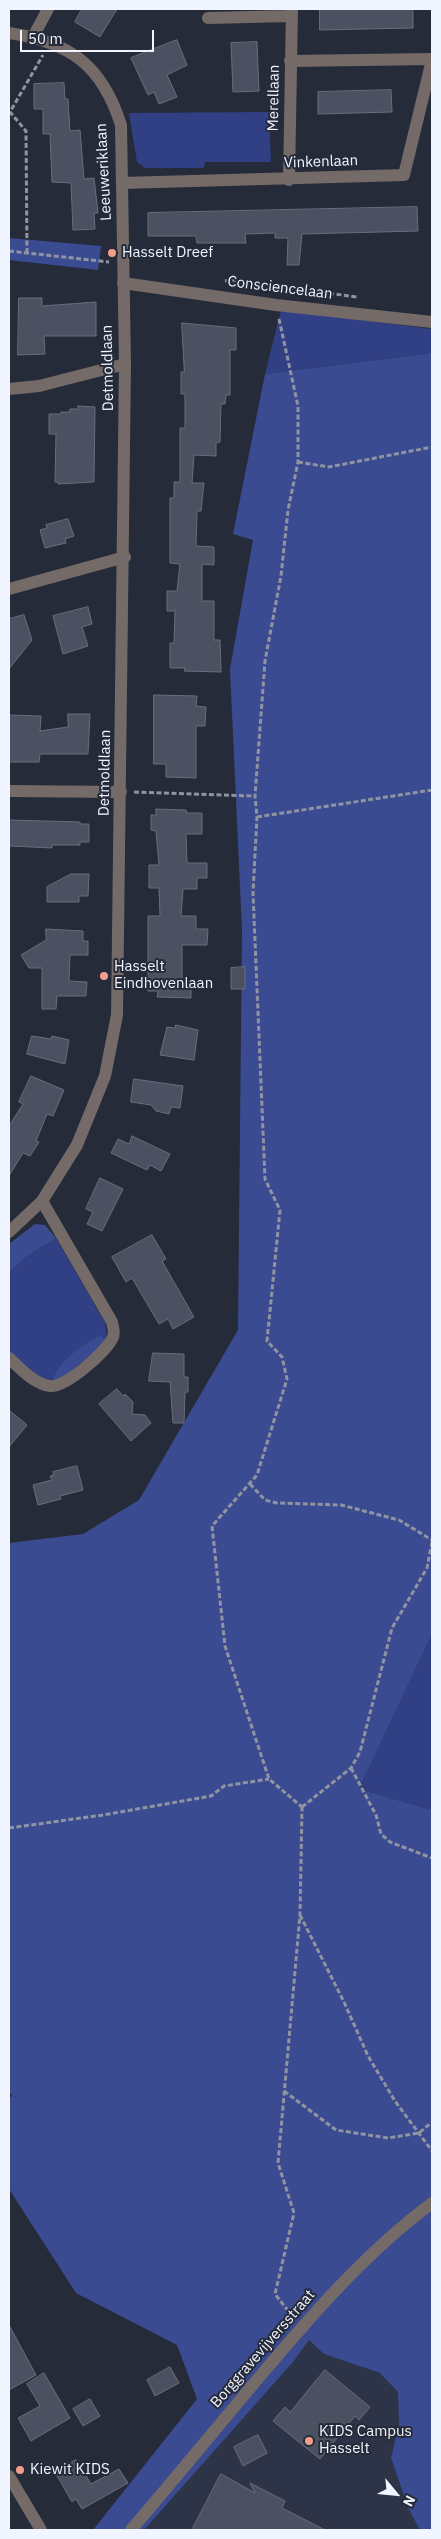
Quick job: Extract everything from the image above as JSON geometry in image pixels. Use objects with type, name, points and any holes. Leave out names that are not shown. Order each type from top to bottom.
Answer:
[{"type":"street","points":[[33,36],[48,9]]},
{"type":"street","name":"Merellaan","points":[[208,18],[291,12],[289,180]]},
{"type":"street","name":"Leeuweriklaan","points":[[9,33],[33,36],[51,42],[84,61],[108,90],[121,125],[123,283]]},
{"type":"street","name":"Vinkenlaan","points":[[122,183],[289,180],[404,175],[432,60],[290,61]]},
{"type":"street","name":"Consciencelaan","points":[[123,283],[276,305],[432,322]]},
{"type":"street","name":"Detmoldlaan","points":[[9,1232],[42,1200],[77,1145],[105,1076],[117,1015],[125,557],[126,364],[123,283]]},
{"type":"street","points":[[9,389],[39,386],[126,364]]},
{"type":"street","points":[[9,589],[125,557]]},
{"type":"street","points":[[9,791],[121,792]]},
{"type":"street","points":[[9,1358],[36,1382],[52,1387],[69,1381],[105,1349],[114,1335],[112,1322],[42,1200]]},
{"type":"street","name":"Borggravevijversstraat","points":[[131,2530],[301,2327],[362,2261],[395,2230],[432,2203]]},
{"type":"street","points":[[9,2476],[41,2530]]},
{"type":"path","points":[[27,253],[26,131],[10,112],[51,42]]},
{"type":"path","points":[[9,251],[124,264]]},
{"type":"path","points":[[276,286],[364,298]]},
{"type":"path","points":[[276,305],[298,406],[298,462],[288,510],[281,576],[265,661],[255,796],[257,817],[252,893],[265,1179],[280,1210],[267,1341],[282,1357],[287,1379],[257,1476],[212,1526],[225,1646],[269,1779],[302,1807]]},
{"type":"path","points":[[298,462],[329,466],[432,447]]},
{"type":"path","points":[[257,817],[432,790]]},
{"type":"path","points":[[121,792],[255,796]]},
{"type":"path","points":[[250,1484],[265,1500],[277,1503],[341,1505],[399,1520],[432,1541],[427,1568],[392,1628],[360,1752],[351,1768],[302,1807]]},
{"type":"path","points":[[351,1768],[376,1814],[381,1834],[390,1842],[432,1858]]},
{"type":"path","points":[[9,1828],[103,1815],[211,1796],[224,1786],[269,1779]]},
{"type":"path","points":[[301,2327],[275,2294],[294,2213],[278,2163],[300,1915],[302,1807]]},
{"type":"path","points":[[300,1915],[344,2002],[368,2056],[395,2101],[432,2151]]},
{"type":"path","points":[[284,2090],[336,2130],[388,2138],[419,2133],[432,2122]]},
{"type":"shaded area","points":[[269,112],[271,162],[205,162],[204,168],[145,168],[137,162],[129,113]]},
{"type":"shaded area","points":[[9,238],[101,246],[98,270],[9,260]]},
{"type":"shaded area","points":[[281,310],[432,329],[432,353],[265,374]]},
{"type":"shaded area","points":[[432,353],[432,1634],[359,1789],[432,1810],[432,2530],[420,2530],[409,2510],[391,2458],[399,2424],[398,2392],[380,2373],[324,2354],[309,2340],[293,2362],[144,2530],[93,2530],[197,2399],[177,2345],[76,2293],[9,2189],[9,2098],[12,2096],[9,2091],[9,1543],[83,1534],[139,1500],[238,1330],[242,930],[230,669],[253,540],[233,534],[265,374]]},
{"type":"shaded area","points":[[35,1224],[45,1225],[56,1238],[26,1257],[9,1273],[9,1244]]},
{"type":"shaded area","points":[[56,1238],[105,1323],[107,1334],[105,1340],[58,1380],[41,1379],[9,1352],[9,1273],[26,1257]]},
{"type":"shaded area","points":[[101,1335],[105,1340],[102,1345],[64,1378],[53,1381],[55,1374],[65,1360]]},
{"type":"shaded area","points":[[432,1634],[432,1810],[359,1789]]},
{"type":"shaded area","name":"KIDS Campus Hasselt","points":[[309,2340],[324,2354],[380,2373],[398,2392],[399,2424],[391,2458],[409,2510],[420,2530],[144,2530],[293,2362]]},
{"type":"building","points":[[82,9],[117,9],[100,37],[75,22]]},
{"type":"building","points":[[320,9],[413,9],[413,28],[320,30]]},
{"type":"building","points":[[177,40],[187,65],[167,75],[177,97],[159,104],[154,92],[148,95],[131,58]]},
{"type":"building","points":[[257,42],[259,91],[233,92],[231,43]]},
{"type":"building","points":[[64,83],[65,99],[68,99],[70,131],[80,130],[84,179],[94,178],[98,213],[94,213],[95,229],[73,230],[71,183],[52,182],[50,134],[43,134],[43,109],[34,109],[34,84]]},
{"type":"building","points":[[391,90],[392,112],[318,114],[318,92]]},
{"type":"building","points":[[417,207],[418,231],[302,234],[299,265],[287,265],[288,238],[275,238],[275,233],[245,234],[246,243],[197,243],[196,236],[148,236],[148,213]]},
{"type":"building","points":[[19,298],[42,298],[42,306],[96,302],[96,336],[44,336],[45,354],[18,355]]},
{"type":"building","points":[[182,323],[236,328],[236,350],[230,350],[230,395],[226,395],[225,404],[221,404],[220,442],[216,443],[216,456],[194,455],[192,483],[204,483],[201,511],[197,511],[196,546],[214,547],[214,565],[202,564],[202,601],[214,601],[214,640],[220,640],[221,672],[184,671],[185,668],[170,668],[170,643],[174,643],[175,611],[167,611],[167,591],[177,591],[180,564],[170,563],[170,498],[174,498],[174,482],[180,482],[180,428],[185,428],[185,394],[181,394],[181,372],[184,372]]},
{"type":"building","points":[[78,406],[95,407],[94,482],[58,484],[58,482],[55,482],[56,434],[49,434],[49,414],[70,412],[70,409],[78,409]]},
{"type":"building","points":[[68,519],[74,536],[65,539],[66,543],[45,548],[40,530],[47,528],[46,525]]},
{"type":"building","points":[[88,607],[92,624],[82,627],[88,646],[63,654],[53,616]]},
{"type":"building","points":[[24,615],[32,640],[9,669],[9,619]]},
{"type":"building","points":[[154,695],[197,696],[196,706],[206,707],[205,726],[196,726],[196,778],[166,777],[166,764],[154,764]]},
{"type":"building","points":[[68,714],[90,714],[88,754],[40,754],[39,762],[9,762],[9,715],[41,716],[40,731],[68,727]]},
{"type":"building","points":[[156,809],[186,810],[187,813],[202,813],[202,834],[186,834],[187,863],[207,863],[207,878],[197,878],[197,889],[183,889],[181,916],[196,916],[196,929],[208,929],[207,945],[182,945],[182,982],[191,983],[191,998],[157,997],[158,991],[148,991],[148,916],[160,916],[159,888],[149,888],[149,865],[159,865],[156,831],[151,830],[151,815],[156,815]]},
{"type":"building","points":[[9,820],[80,822],[80,824],[89,824],[89,842],[80,842],[80,845],[52,845],[52,848],[9,846]]},
{"type":"building","points":[[71,874],[89,874],[88,896],[79,896],[79,902],[47,902],[47,887]]},
{"type":"building","points":[[46,929],[83,931],[83,941],[88,941],[88,955],[70,955],[69,981],[87,982],[86,996],[57,996],[56,1009],[42,1009],[42,968],[29,968],[21,955],[46,940]]},
{"type":"building","points":[[245,967],[245,989],[231,989],[231,968]]},
{"type":"building","points":[[176,1025],[198,1030],[194,1060],[160,1055],[167,1027],[175,1028]]},
{"type":"building","points":[[32,1036],[51,1039],[52,1036],[69,1040],[65,1064],[27,1054]]},
{"type":"building","points":[[31,1076],[64,1090],[53,1116],[47,1114],[36,1141],[39,1142],[30,1156],[23,1153],[9,1176],[9,1126],[23,1104],[19,1102]]},
{"type":"building","points":[[134,1079],[183,1086],[180,1108],[171,1107],[169,1114],[156,1111],[151,1105],[131,1102]]},
{"type":"building","points":[[132,1136],[170,1154],[161,1171],[150,1165],[147,1170],[111,1153],[118,1139],[129,1144]]},
{"type":"building","points":[[100,1178],[123,1189],[102,1231],[87,1224],[93,1212],[86,1209]]},
{"type":"building","points":[[152,1235],[166,1259],[162,1261],[194,1317],[173,1329],[168,1319],[159,1324],[132,1278],[126,1282],[112,1257]]},
{"type":"building","points":[[153,1353],[184,1354],[184,1377],[188,1377],[188,1392],[185,1392],[184,1423],[173,1423],[170,1382],[149,1381]]},
{"type":"building","points":[[117,1389],[123,1396],[125,1394],[133,1402],[132,1414],[145,1415],[151,1423],[131,1441],[99,1404]]},
{"type":"building","points":[[9,1410],[27,1425],[9,1447]]},
{"type":"building","points":[[77,1466],[83,1490],[60,1496],[61,1499],[38,1505],[33,1485],[52,1480],[50,1476],[54,1475],[53,1472]]},
{"type":"building","points":[[9,2325],[36,2375],[9,2390]]},
{"type":"building","points":[[170,2367],[179,2383],[155,2396],[147,2380]]},
{"type":"building","points":[[325,2370],[370,2407],[359,2420],[355,2416],[320,2459],[273,2421],[285,2407],[290,2412]]},
{"type":"building","points":[[44,2373],[70,2418],[31,2441],[18,2418],[40,2406],[27,2384]]},
{"type":"building","points":[[90,2399],[100,2416],[83,2426],[73,2409]]},
{"type":"building","points":[[258,2435],[267,2453],[243,2466],[234,2447]]},
{"type":"building","points":[[76,2460],[91,2484],[119,2469],[128,2483],[82,2509],[76,2499],[72,2502],[55,2472]]},
{"type":"building","points":[[221,2474],[255,2493],[250,2483],[285,2501],[282,2508],[325,2530],[192,2530]]},
{"type":"place","name":"Hasselt Dreef","points":[[112,253]]},
{"type":"place","name":"Hasselt Eindhovenlaan","points":[[104,976]]},
{"type":"place","name":"KIDS Campus Hasselt","points":[[309,2441]]},
{"type":"place","name":"Kiewit KIDS","points":[[20,2470]]}]
